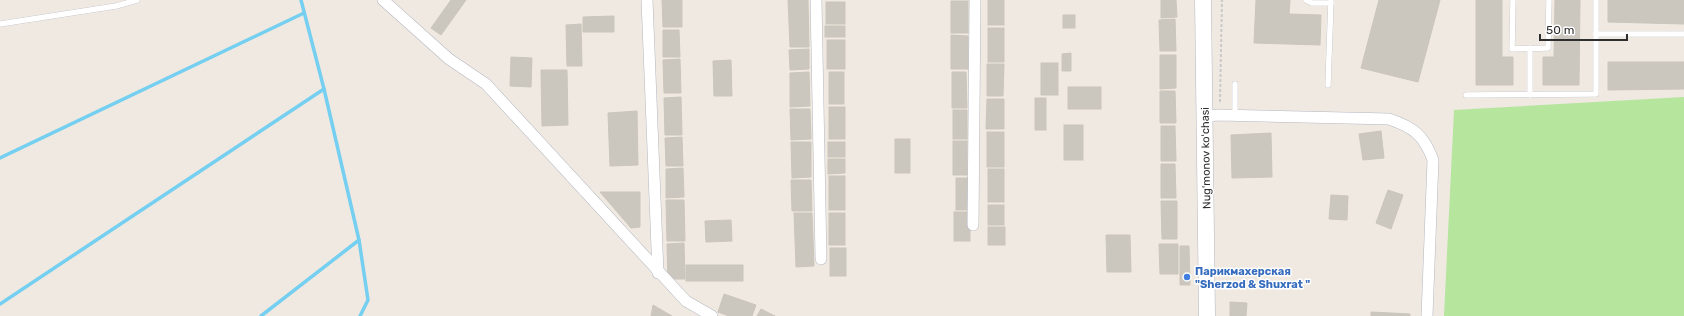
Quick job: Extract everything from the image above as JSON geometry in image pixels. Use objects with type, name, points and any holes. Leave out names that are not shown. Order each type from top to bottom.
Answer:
[{"type":"main road","name":"Nugʻmonov koʻchasi","points":[[1203,0],[1207,316]]},
{"type":"street","points":[[383,0],[449,59],[486,84],[686,301],[712,316]]},
{"type":"street","points":[[647,0],[658,272]]},
{"type":"street","points":[[816,0],[820,259]]},
{"type":"street","points":[[973,225],[975,0]]},
{"type":"street","points":[[1205,116],[1235,115],[1389,119],[1406,125],[1419,135],[1428,146],[1433,160],[1427,316]]},
{"type":"lane","points":[[0,24],[116,6],[137,0]]},
{"type":"lane","points":[[1306,0],[1312,3],[1331,1],[1328,85]]},
{"type":"lane","points":[[1513,0],[1512,49],[1548,48],[1549,0]]},
{"type":"lane","points":[[1466,95],[1596,94],[1596,0]]},
{"type":"lane","points":[[1596,34],[1684,34]]},
{"type":"lane","points":[[1530,48],[1530,95]]},
{"type":"lane","points":[[1235,84],[1235,115]]},
{"type":"path","points":[[1220,102],[1222,0]]},
{"type":"green space","points":[[1684,97],[1684,316],[1444,316],[1454,110]]},
{"type":"building","points":[[451,0],[466,0],[441,35],[431,28]]},
{"type":"building","points":[[662,0],[682,0],[682,27],[663,27]]},
{"type":"building","points":[[788,0],[808,0],[809,47],[790,47]]},
{"type":"building","points":[[988,0],[1004,0],[1004,25],[988,25]]},
{"type":"building","points":[[1161,0],[1176,0],[1177,17],[1161,18]]},
{"type":"building","points":[[1256,0],[1290,0],[1289,14],[1321,15],[1320,45],[1254,43]]},
{"type":"building","points":[[1379,0],[1440,0],[1418,82],[1361,68]]},
{"type":"building","points":[[1476,0],[1502,0],[1502,57],[1513,57],[1513,85],[1476,85]]},
{"type":"building","points":[[1555,0],[1580,0],[1579,85],[1543,85],[1543,57],[1554,57]]},
{"type":"building","points":[[1608,0],[1684,0],[1684,24],[1608,22]]},
{"type":"building","points":[[951,1],[968,1],[968,33],[951,33]]},
{"type":"building","points":[[826,2],[845,2],[845,24],[826,24]]},
{"type":"building","points":[[1063,15],[1075,15],[1075,28],[1063,28]]},
{"type":"building","points":[[614,16],[614,32],[583,32],[583,17]]},
{"type":"building","points":[[1175,19],[1176,51],[1160,51],[1159,20]]},
{"type":"building","points":[[581,24],[582,66],[567,66],[566,25]]},
{"type":"building","points":[[825,26],[845,26],[845,37],[825,37]]},
{"type":"building","points":[[988,28],[1004,28],[1004,62],[988,62]]},
{"type":"building","points":[[663,30],[679,30],[680,57],[663,57]]},
{"type":"building","points":[[951,35],[968,36],[968,69],[951,69]]},
{"type":"building","points":[[827,40],[845,40],[845,69],[827,69]]},
{"type":"building","points":[[809,49],[809,69],[790,70],[789,50]]},
{"type":"building","points":[[1071,53],[1071,71],[1062,71],[1062,54]]},
{"type":"building","points":[[1160,55],[1176,55],[1176,88],[1160,89]]},
{"type":"building","points":[[511,57],[532,58],[531,87],[510,86]]},
{"type":"building","points":[[680,59],[681,93],[664,93],[663,60]]},
{"type":"building","points":[[731,60],[732,96],[714,96],[713,61]]},
{"type":"building","points":[[1608,62],[1684,62],[1684,89],[1608,90]]},
{"type":"building","points":[[1041,63],[1058,63],[1058,95],[1041,95]]},
{"type":"building","points":[[987,64],[1004,64],[1003,96],[987,96]]},
{"type":"building","points":[[541,70],[567,70],[568,125],[542,126]]},
{"type":"building","points":[[809,72],[810,106],[790,107],[790,73]]},
{"type":"building","points":[[829,72],[844,72],[844,104],[829,104]]},
{"type":"building","points":[[952,72],[966,72],[967,108],[952,108]]},
{"type":"building","points":[[1068,87],[1101,87],[1101,109],[1068,109]]},
{"type":"building","points":[[1160,91],[1175,91],[1176,123],[1160,123]]},
{"type":"building","points":[[681,97],[682,135],[665,135],[664,98]]},
{"type":"building","points":[[1035,98],[1046,98],[1046,130],[1035,130]]},
{"type":"building","points":[[987,99],[1004,99],[1004,129],[986,129]]},
{"type":"building","points":[[829,107],[845,107],[845,139],[829,139]]},
{"type":"building","points":[[790,109],[810,109],[811,139],[791,140]]},
{"type":"building","points":[[953,110],[967,110],[967,139],[953,139]]},
{"type":"building","points":[[637,111],[638,165],[610,166],[608,113]]},
{"type":"building","points":[[1064,125],[1083,125],[1083,160],[1064,160]]},
{"type":"building","points":[[1161,126],[1175,126],[1176,161],[1161,161]]},
{"type":"building","points":[[1381,131],[1384,158],[1363,160],[1359,134]]},
{"type":"building","points":[[987,132],[1004,132],[1004,167],[987,167]]},
{"type":"building","points":[[1271,133],[1272,177],[1232,178],[1231,135]]},
{"type":"building","points":[[682,137],[683,166],[666,166],[665,138]]},
{"type":"building","points":[[895,139],[910,139],[910,173],[895,173]]},
{"type":"building","points":[[953,141],[967,141],[967,175],[953,175]]},
{"type":"building","points":[[791,142],[811,142],[811,177],[792,178]]},
{"type":"building","points":[[828,142],[845,142],[845,157],[828,157]]},
{"type":"building","points":[[828,159],[845,159],[845,173],[828,174]]},
{"type":"building","points":[[1161,164],[1175,164],[1176,198],[1161,198]]},
{"type":"building","points":[[683,168],[684,197],[666,198],[666,169]]},
{"type":"building","points":[[988,169],[1004,169],[1004,202],[988,202]]},
{"type":"building","points":[[829,176],[845,176],[845,210],[829,210]]},
{"type":"building","points":[[956,178],[969,178],[969,210],[956,210]]},
{"type":"building","points":[[791,180],[811,180],[812,211],[792,211]]},
{"type":"building","points":[[1388,190],[1403,195],[1391,229],[1376,223]]},
{"type":"building","points":[[600,192],[640,192],[640,227],[631,228]]},
{"type":"building","points":[[1331,195],[1348,196],[1347,220],[1329,219]]},
{"type":"building","points":[[666,200],[684,200],[685,241],[667,241]]},
{"type":"building","points":[[1161,201],[1177,201],[1177,239],[1162,239]]},
{"type":"building","points":[[988,205],[1004,205],[1004,225],[988,225]]},
{"type":"building","points":[[954,212],[970,212],[970,241],[954,241]]},
{"type":"building","points":[[794,213],[812,213],[814,266],[796,267]]},
{"type":"building","points":[[829,213],[845,213],[845,245],[829,245]]},
{"type":"building","points":[[731,220],[732,241],[706,242],[705,221]]},
{"type":"building","points":[[988,227],[1005,227],[1005,245],[988,245]]},
{"type":"building","points":[[1106,235],[1130,235],[1131,272],[1107,272]]},
{"type":"building","points":[[684,243],[685,279],[668,279],[667,244]]},
{"type":"building","points":[[1159,244],[1178,244],[1178,274],[1160,274]]},
{"type":"building","points":[[1180,246],[1189,246],[1190,285],[1180,285]]},
{"type":"building","points":[[830,248],[846,248],[846,276],[830,276]]},
{"type":"building","points":[[686,265],[743,265],[743,281],[686,281]]},
{"type":"building","points":[[724,294],[756,305],[752,316],[729,316],[718,312]]},
{"type":"building","points":[[1230,302],[1247,303],[1246,316],[1230,316]]},
{"type":"building","points":[[653,305],[672,316],[651,316]]},
{"type":"building","points":[[761,309],[775,316],[757,316]]},
{"type":"building","points":[[1371,312],[1410,314],[1410,316],[1371,316]]},
{"type":"waterway","points":[[301,0],[324,89],[359,240],[368,300],[360,316]]},
{"type":"waterway","points":[[0,158],[304,13]]},
{"type":"waterway","points":[[0,304],[324,89]]},
{"type":"waterway","points":[[261,316],[359,240]]},
{"type":"place","name":"Парикмахерская \"Sherzod & Shuxrat \"","points":[[1187,277]]}]
